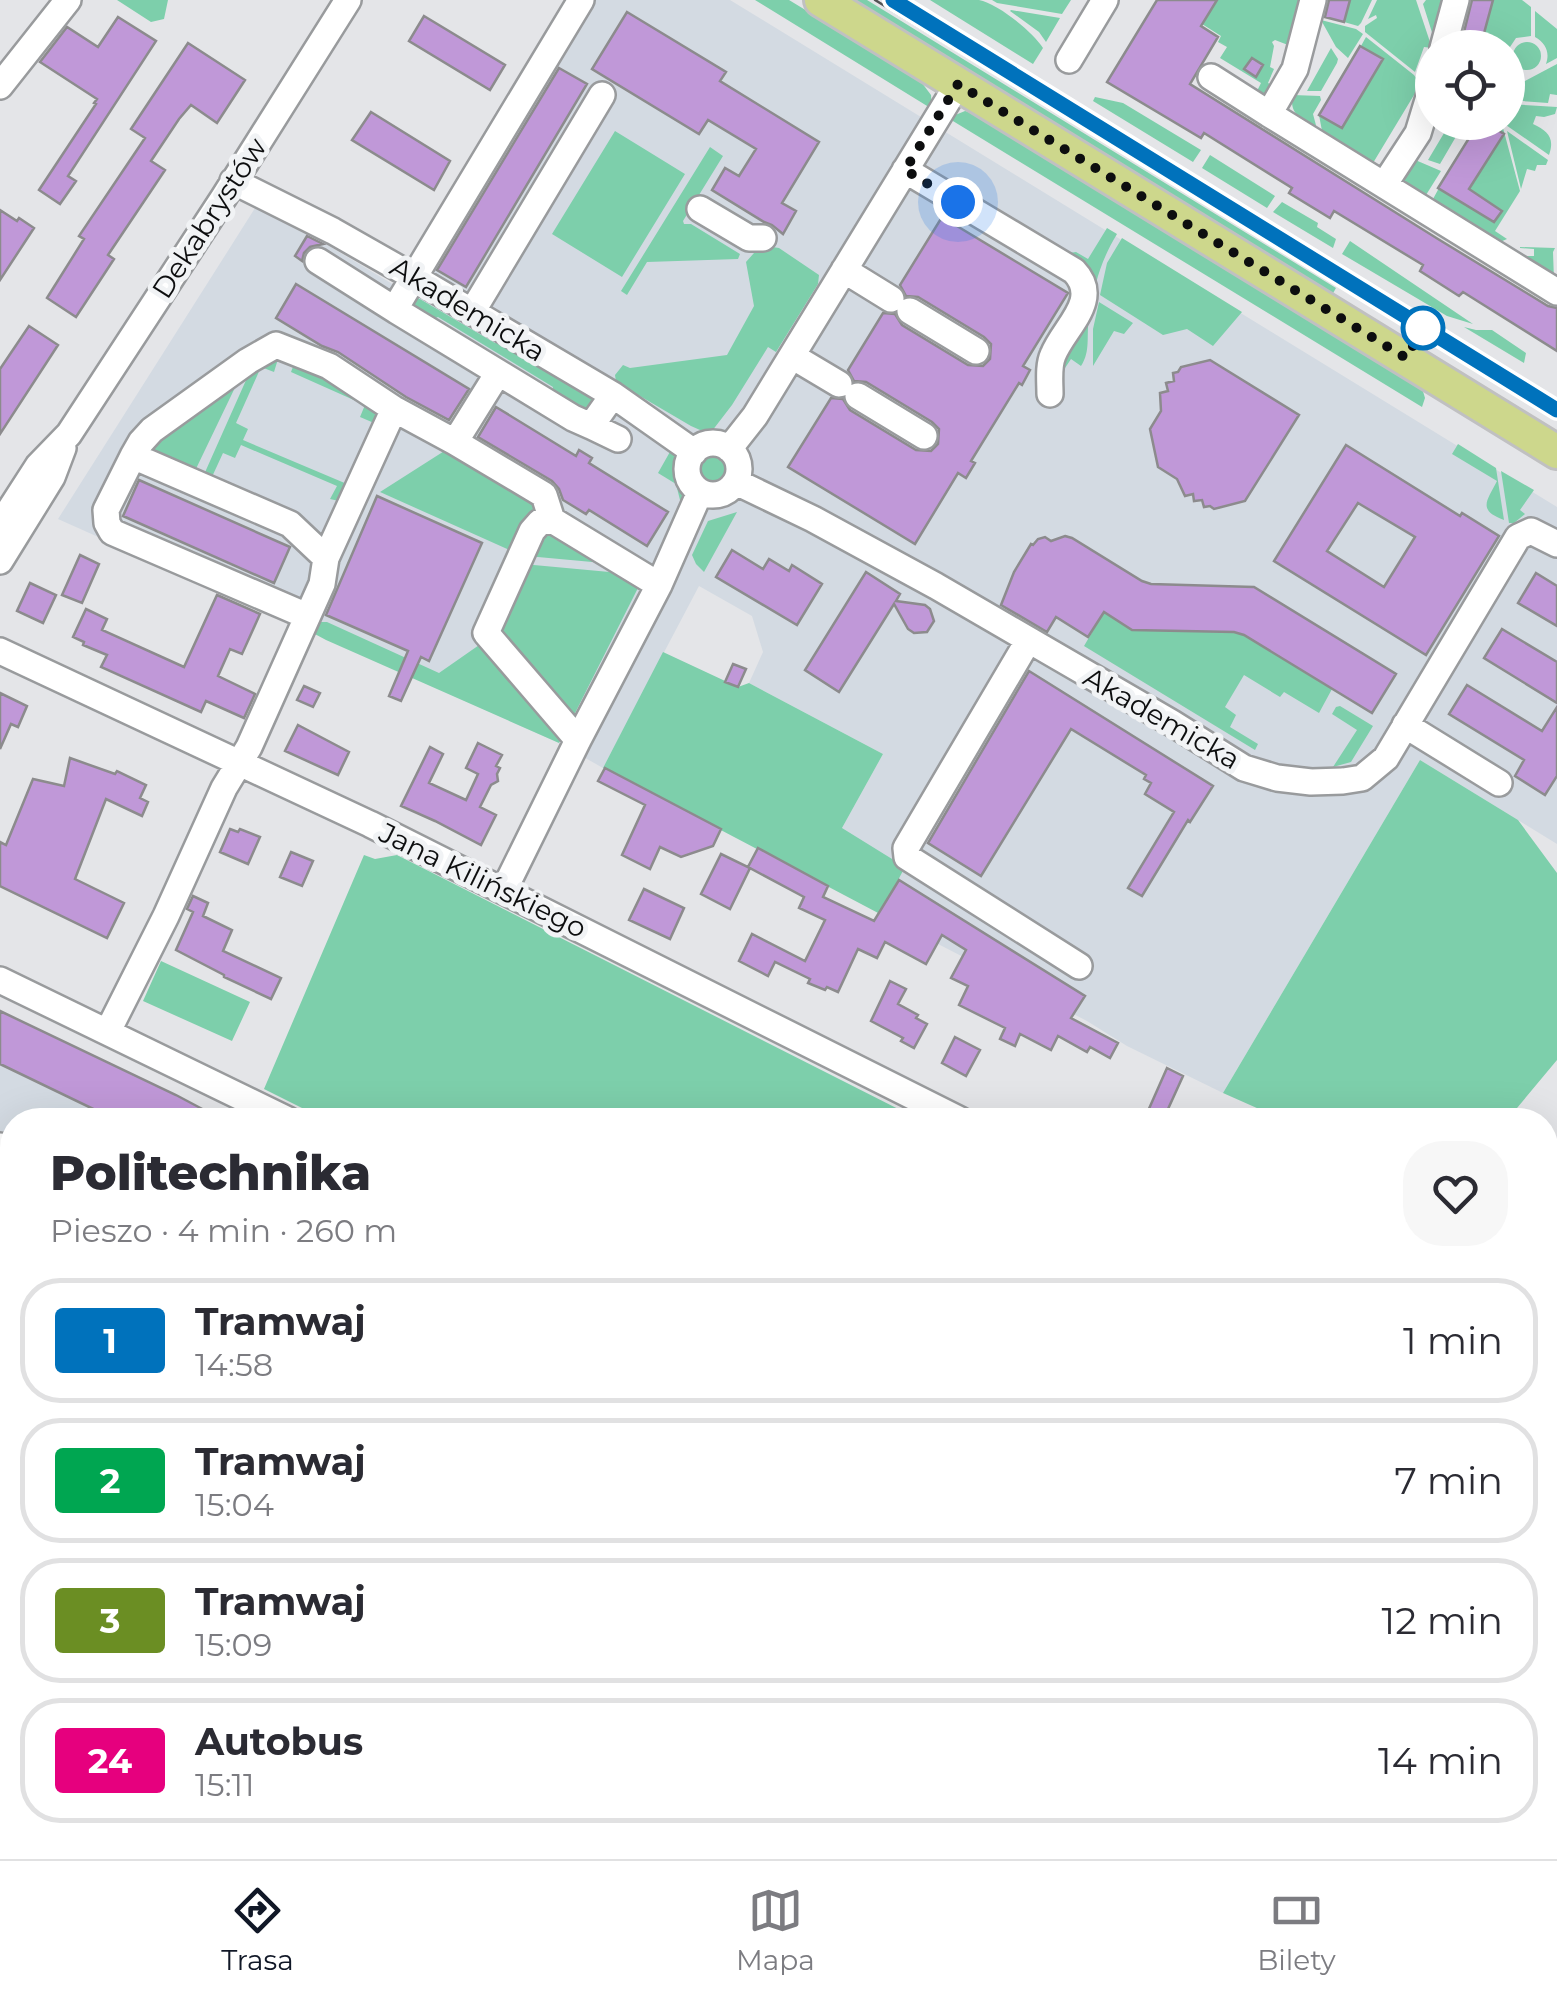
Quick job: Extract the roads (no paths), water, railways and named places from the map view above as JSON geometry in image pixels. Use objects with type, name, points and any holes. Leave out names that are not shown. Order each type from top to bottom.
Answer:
[{"type":"main road","points":[[821,0],[1557,452]]},
{"type":"street","points":[[0,86],[68,0]]},
{"type":"street","name":"Dekabrystów","points":[[0,525],[38,466],[69,434],[348,0]]},
{"type":"street","points":[[397,311],[398,301],[412,276],[581,0]]},
{"type":"street","points":[[1069,60],[1106,0]]},
{"type":"street","points":[[1268,114],[1295,69],[1313,0]]},
{"type":"street","points":[[1448,30],[1456,0]]},
{"type":"street","points":[[1212,77],[1557,292]]},
{"type":"street","points":[[729,448],[755,416],[958,84]]},
{"type":"street","points":[[472,312],[602,96]]},
{"type":"street","points":[[1384,185],[1415,138]]},
{"type":"street","points":[[905,170],[1082,279],[1084,304],[1051,357],[1050,394]]},
{"type":"street","name":"Akademicka","points":[[234,181],[412,276],[613,395],[694,452]]},
{"type":"street","points":[[700,210],[749,238],[763,238]]},
{"type":"street","points":[[318,261],[573,418],[618,439]]},
{"type":"street","points":[[844,270],[976,351]]},
{"type":"street","points":[[308,616],[112,532],[106,523],[106,510],[141,442],[152,430],[276,344],[329,366],[394,409],[544,495],[552,520]]},
{"type":"street","points":[[792,356],[924,436]]},
{"type":"street","points":[[455,442],[498,373]]},
{"type":"street","points":[[591,426],[613,395]]},
{"type":"street","points":[[108,1032],[224,788],[241,763],[322,584],[326,558],[394,409]]},
{"type":"street","name":"Dekabrystów","points":[[0,562],[52,477],[69,434]]},
{"type":"street","points":[[713,443],[729,448],[738,460],[736,482],[724,493],[700,492],[687,470],[694,452],[713,443]]},
{"type":"street","points":[[133,456],[290,524],[326,558]]},
{"type":"street","name":"Akademicka","points":[[736,482],[936,586],[1244,768],[1276,778],[1310,782],[1362,778],[1386,758],[1518,537],[1531,531],[1557,544]]},
{"type":"street","points":[[504,890],[659,585],[700,492]]},
{"type":"street","points":[[578,740],[486,634],[532,531],[540,522],[552,520],[659,585]]},
{"type":"street","points":[[1028,641],[906,848],[907,857],[1079,966]]},
{"type":"street","name":"Jana Kilińskiego","points":[[0,651],[504,890],[936,1108]]},
{"type":"street","points":[[1405,725],[1498,783]]},
{"type":"street","points":[[0,980],[263,1108]]},
{"type":"tram line","points":[[875,0],[1557,419]]},
{"type":"tram line","name":"1","points":[[893,0],[1557,410]]}]
